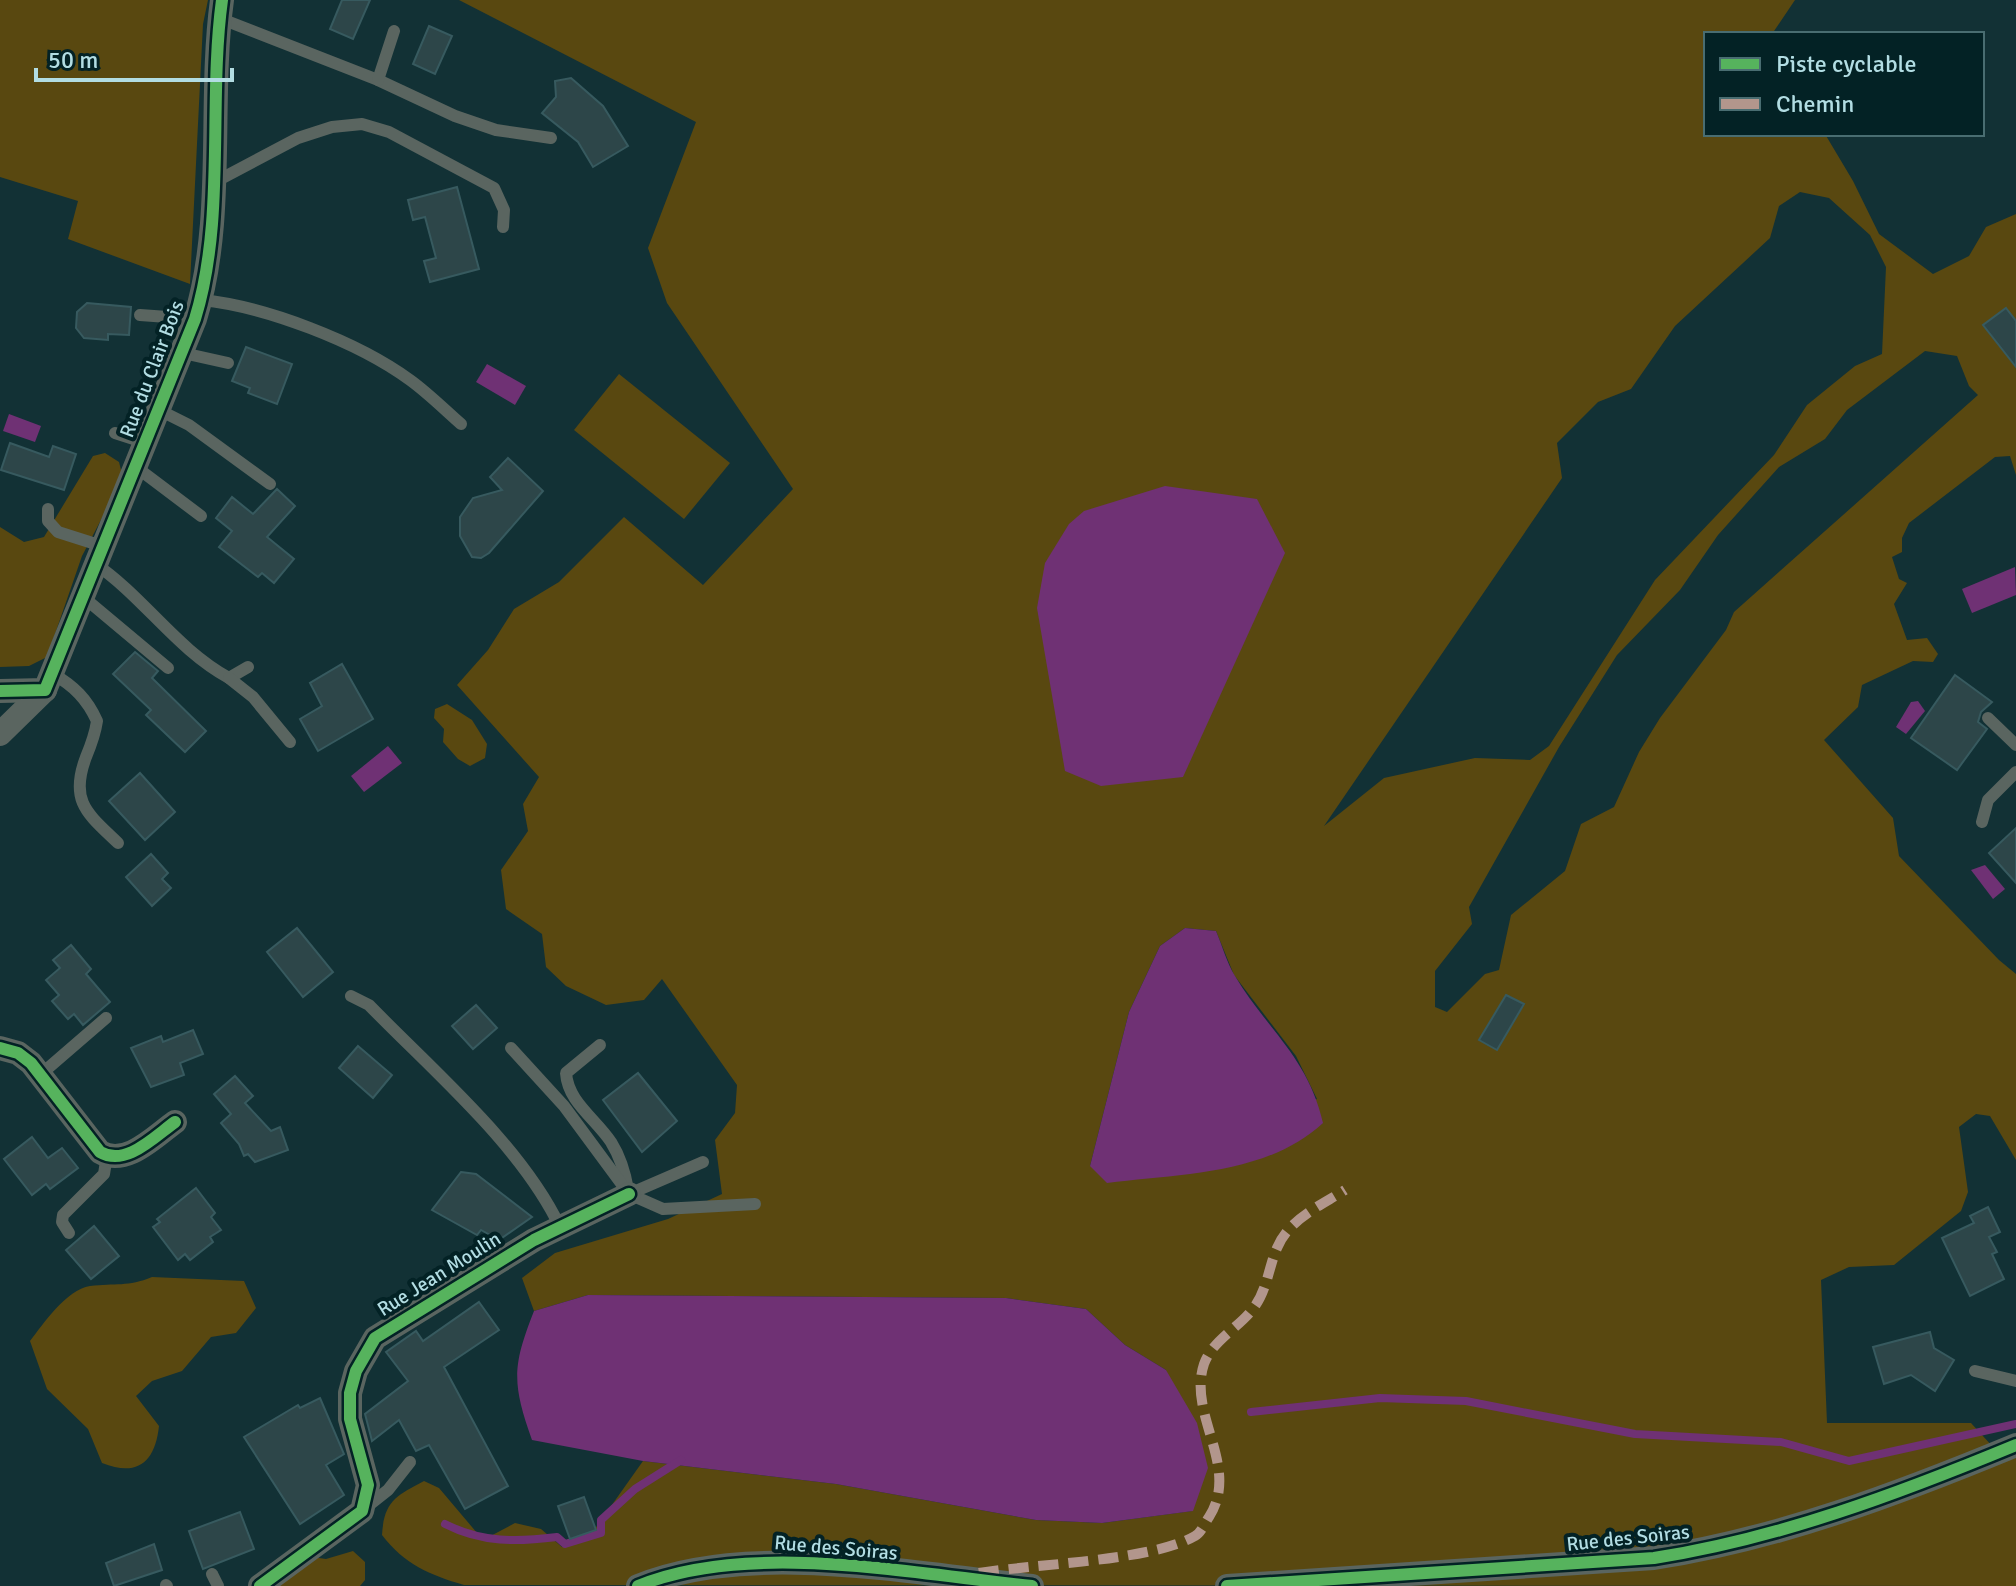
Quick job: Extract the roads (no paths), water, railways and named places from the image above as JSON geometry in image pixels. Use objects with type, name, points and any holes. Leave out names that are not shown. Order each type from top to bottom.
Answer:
[{"type":"street","name":"Rue du Clair Bois","points":[[49,682],[198,309],[213,183],[220,9]]},
{"type":"street","points":[[0,691],[49,682]]},
{"type":"street","points":[[0,734],[49,682]]},
{"type":"street","points":[[0,1048],[18,1053],[107,1155],[128,1155],[175,1122]]},
{"type":"street","name":"Rue Jean Moulin","points":[[362,1511],[368,1485],[350,1419],[353,1382],[366,1350],[387,1328],[560,1227],[629,1194]]},
{"type":"street","name":"Rue des Soiras","points":[[1227,1586],[1638,1560],[1705,1550],[1918,1485],[2016,1445]]},
{"type":"street","points":[[260,1586],[362,1511]]},
{"type":"street","name":"Rue des Soiras","points":[[638,1586],[691,1571],[757,1561],[1032,1586]]},
{"type":"lane","points":[[220,9],[483,125],[551,138]]},
{"type":"lane","points":[[378,80],[394,31]]},
{"type":"lane","points":[[213,183],[298,138],[332,127],[362,124],[389,132],[494,188],[504,210],[503,227]]},
{"type":"lane","points":[[140,315],[236,303],[271,313],[360,352],[409,379],[461,424]]},
{"type":"lane","points":[[183,353],[228,363]]},
{"type":"lane","points":[[159,410],[189,425],[270,484]]},
{"type":"lane","points":[[115,433],[146,443]]},
{"type":"lane","points":[[136,467],[201,516]]},
{"type":"lane","points":[[48,509],[48,521],[58,532],[98,555],[119,581],[204,665],[229,678],[253,697],[290,742]]},
{"type":"lane","points":[[82,596],[168,668]]},
{"type":"lane","points":[[229,678],[248,667]]},
{"type":"lane","points":[[49,682],[76,689],[97,721],[80,779],[79,800],[118,843]]},
{"type":"lane","points":[[1988,718],[2014,740]]},
{"type":"lane","points":[[1982,822],[1988,800],[2016,772]]},
{"type":"lane","points":[[351,996],[369,1005],[521,1162],[546,1197],[560,1227]]},
{"type":"lane","points":[[40,1075],[106,1018]]},
{"type":"lane","points":[[600,1045],[566,1073],[567,1090],[610,1140],[624,1166],[629,1194]]},
{"type":"lane","points":[[511,1048],[564,1106],[629,1194],[663,1209],[755,1204]]},
{"type":"lane","points":[[69,1233],[62,1222],[63,1215],[104,1174],[107,1155]]},
{"type":"lane","points":[[629,1194],[703,1162]]},
{"type":"lane","points":[[1975,1371],[2016,1381]]},
{"type":"lane","points":[[362,1511],[388,1490],[410,1462]]},
{"type":"waterway","points":[[1251,1412],[1380,1398],[1466,1401],[1635,1434],[1781,1442],[1849,1461],[2016,1424]]},
{"type":"waterway","points":[[445,1524],[486,1538],[528,1540],[557,1537],[565,1544],[601,1533],[601,1520],[635,1489],[681,1460]]}]
